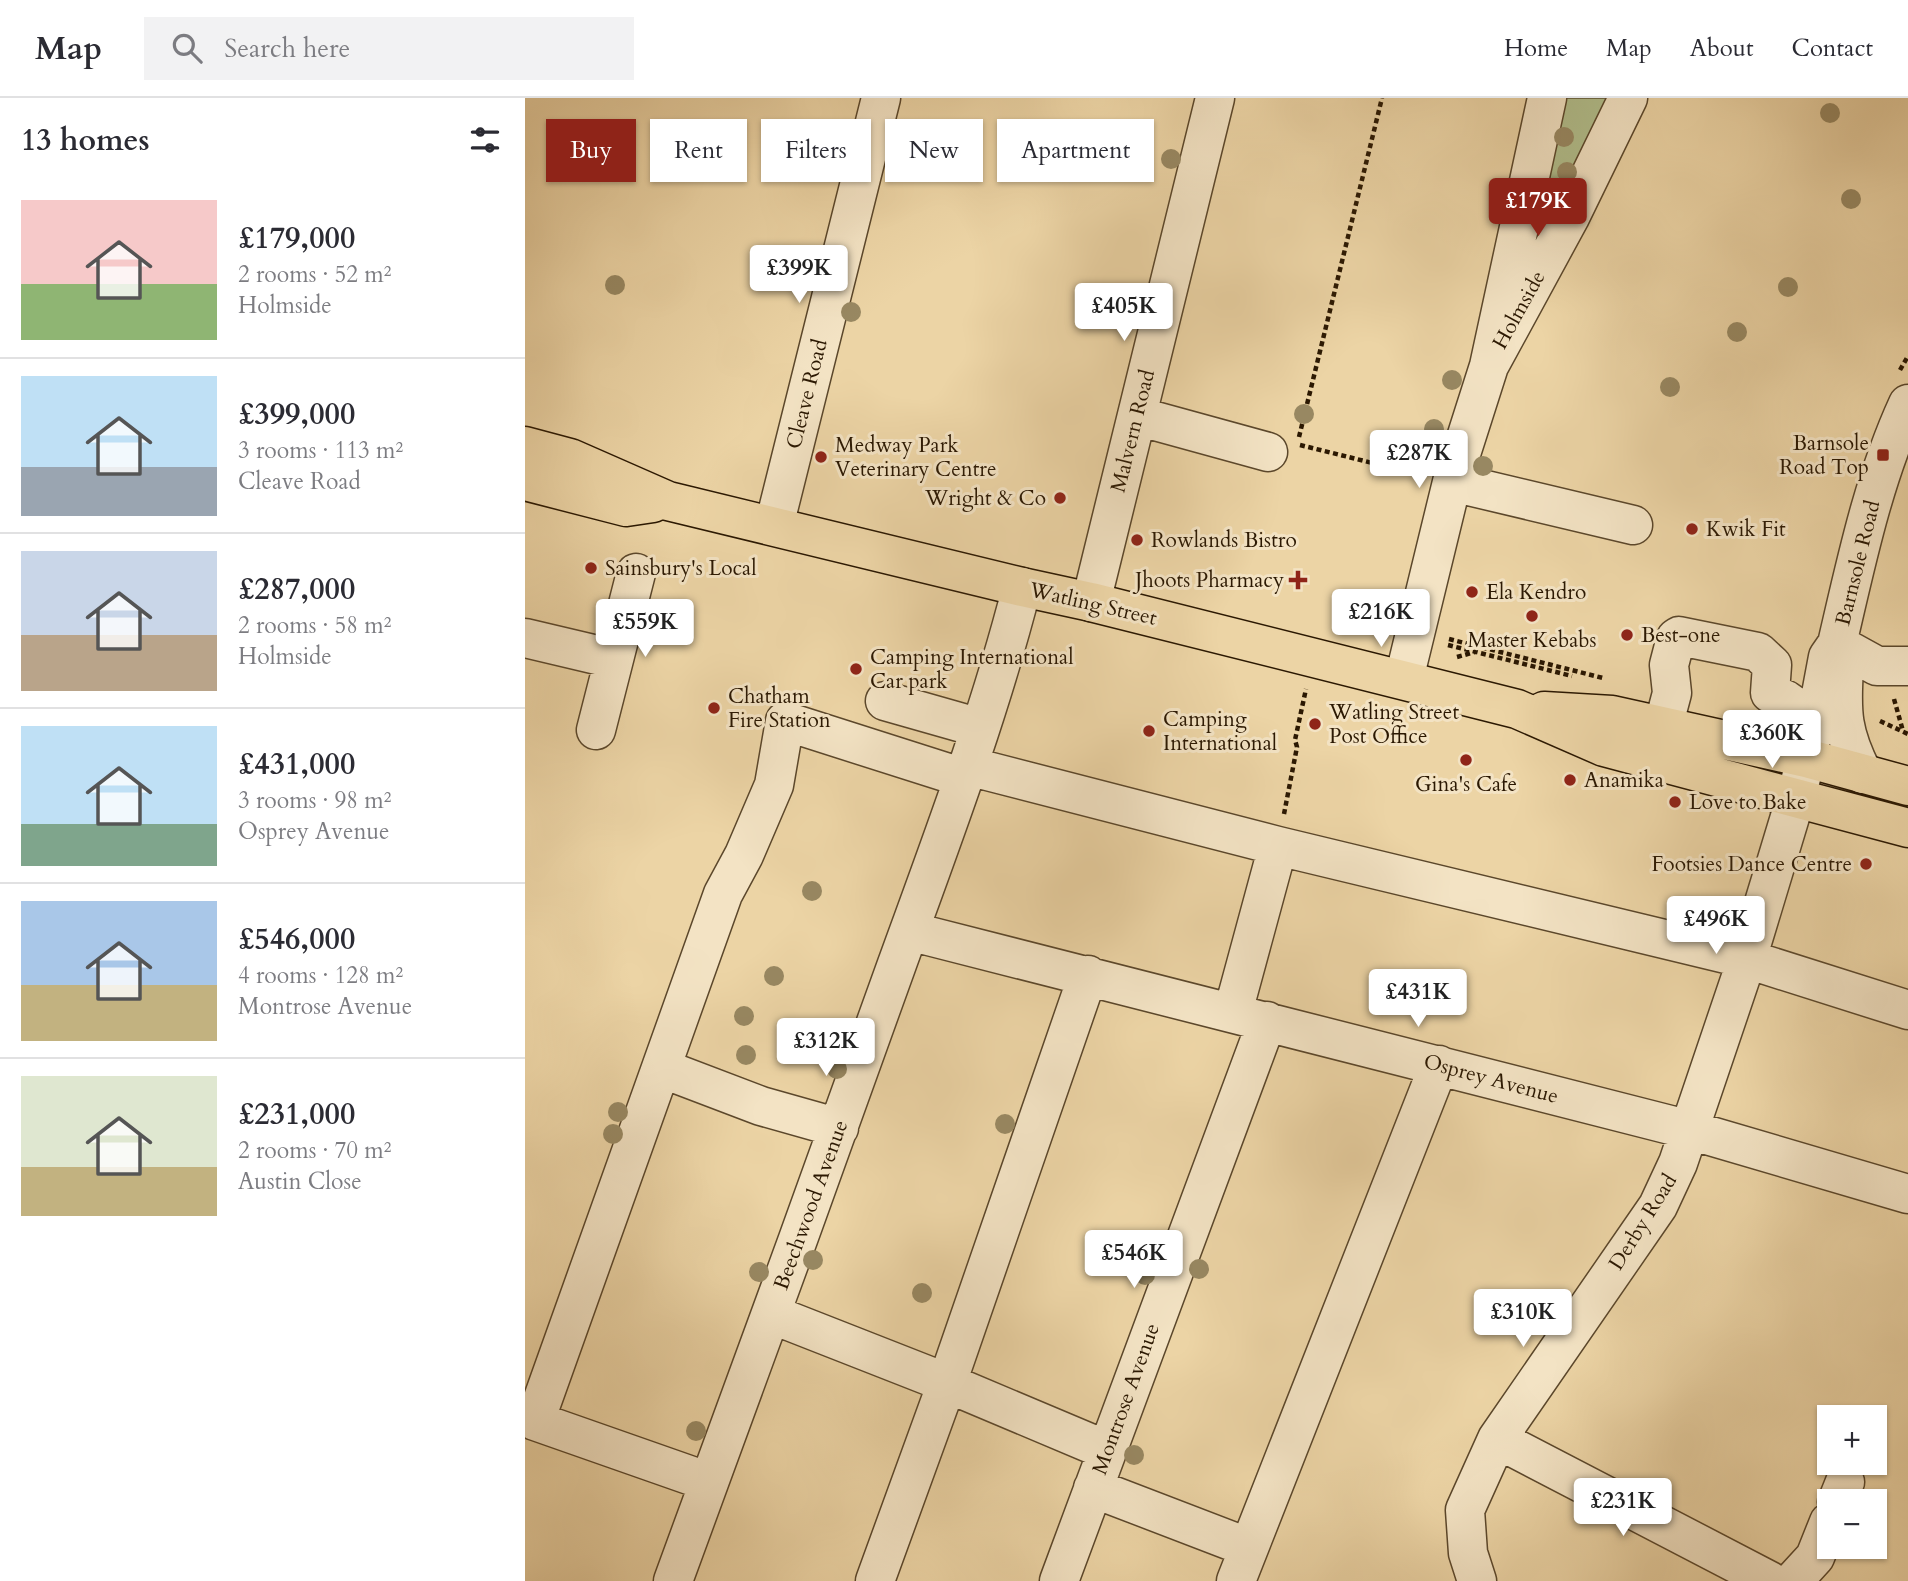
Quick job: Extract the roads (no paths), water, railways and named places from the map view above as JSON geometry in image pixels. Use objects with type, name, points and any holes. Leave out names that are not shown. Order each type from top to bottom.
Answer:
[{"type":"main road","name":"Watling Street","points":[[525,446],[570,458],[669,501],[1404,679],[1517,709],[1604,747],[1908,828]]},
{"type":"main road","name":"Watling Street","points":[[525,481],[625,507],[669,501]]},
{"type":"main road","name":"Watling Street","points":[[1517,709],[1612,715],[1806,758],[1908,786]]},
{"type":"street","name":"Cleave Road","points":[[774,526],[881,98]]},
{"type":"street","name":"Malvern Road","points":[[1091,602],[1215,98]]},
{"type":"street","name":"Holmside","points":[[1404,679],[1452,482],[1489,366],[1547,98]]},
{"type":"street","name":"Holmside","points":[[1489,366],[1570,217],[1628,98]]},
{"type":"street","points":[[1524,202],[1570,217]]},
{"type":"street","name":"Barnsole Road","points":[[1796,797],[1816,721],[1828,657],[1837,644],[1869,514],[1908,404]]},
{"type":"street","points":[[1137,416],[1282,448]]},
{"type":"street","points":[[1452,482],[1633,526]]},
{"type":"street","points":[[596,730],[636,573]]},
{"type":"street","name":"Beechwood Avenue","points":[[673,1581],[966,772],[1007,645],[1022,587]]},
{"type":"street","points":[[1663,727],[1673,688],[1669,665],[1679,636],[1759,653],[1772,665],[1770,693],[1786,700],[1816,721]]},
{"type":"street","points":[[525,638],[614,659]]},
{"type":"street","points":[[1837,644],[1877,666],[1908,666]]},
{"type":"street","name":"Barnsole Road","points":[[1837,644],[1846,657],[1842,698],[1846,736],[1863,774]]},
{"type":"street","points":[[894,703],[980,728]]},
{"type":"street","points":[[709,1482],[535,1421],[723,894],[744,855],[774,785],[785,721],[966,772],[1747,959],[1908,1010]]},
{"type":"street","name":"Derby Road","points":[[1477,1581],[1468,1553],[1465,1510],[1497,1439],[1658,1206],[1678,1163],[1747,959],[1796,797]]},
{"type":"street","name":"Montrose Avenue","points":[[1059,1581],[1106,1450],[1250,1016],[1278,846]]},
{"type":"street","name":"Osprey Avenue","points":[[909,931],[1690,1130],[1908,1194]]},
{"type":"street","points":[[875,1581],[947,1383],[1088,975]]},
{"type":"street","points":[[1093,1488],[1242,1564],[1439,1065]]},
{"type":"street","points":[[661,1068],[761,1106],[839,1128]]},
{"type":"street","points":[[771,1314],[947,1383],[1106,1450]]},
{"type":"street","points":[[1497,1439],[1770,1581]]},
{"type":"street","points":[[1793,1581],[1817,1552]]},
{"type":"place","name":"Barnsole Road Top","points":[[1883,455]]},
{"type":"place","name":"Medway Park Veterinary Centre","points":[[821,457]]},
{"type":"place","name":"Wright & Co","points":[[1060,498]]},
{"type":"place","name":"Kwik Fit","points":[[1692,529]]},
{"type":"place","name":"Rowlands Bistro","points":[[1137,540]]},
{"type":"place","name":"Sainsbury's Local","points":[[591,568]]},
{"type":"place","name":"Jhoots Pharmacy","points":[[1298,580]]},
{"type":"place","name":"Ela Kendro","points":[[1472,592]]},
{"type":"place","name":"Master Kebabs","points":[[1532,616]]},
{"type":"place","name":"Best-one","points":[[1627,635]]},
{"type":"place","name":"Camping International Car park","points":[[856,669]]},
{"type":"place","name":"Chatham Fire Station","points":[[714,708]]},
{"type":"place","name":"Watling Street Post Office","points":[[1315,724]]},
{"type":"place","name":"Camping International","points":[[1149,731]]},
{"type":"place","name":"Gina's Cafe","points":[[1466,760]]},
{"type":"place","name":"Anamika","points":[[1570,780]]},
{"type":"place","name":"Love to Bake","points":[[1675,802]]},
{"type":"place","name":"Footsies Dance Centre","points":[[1866,864]]}]
